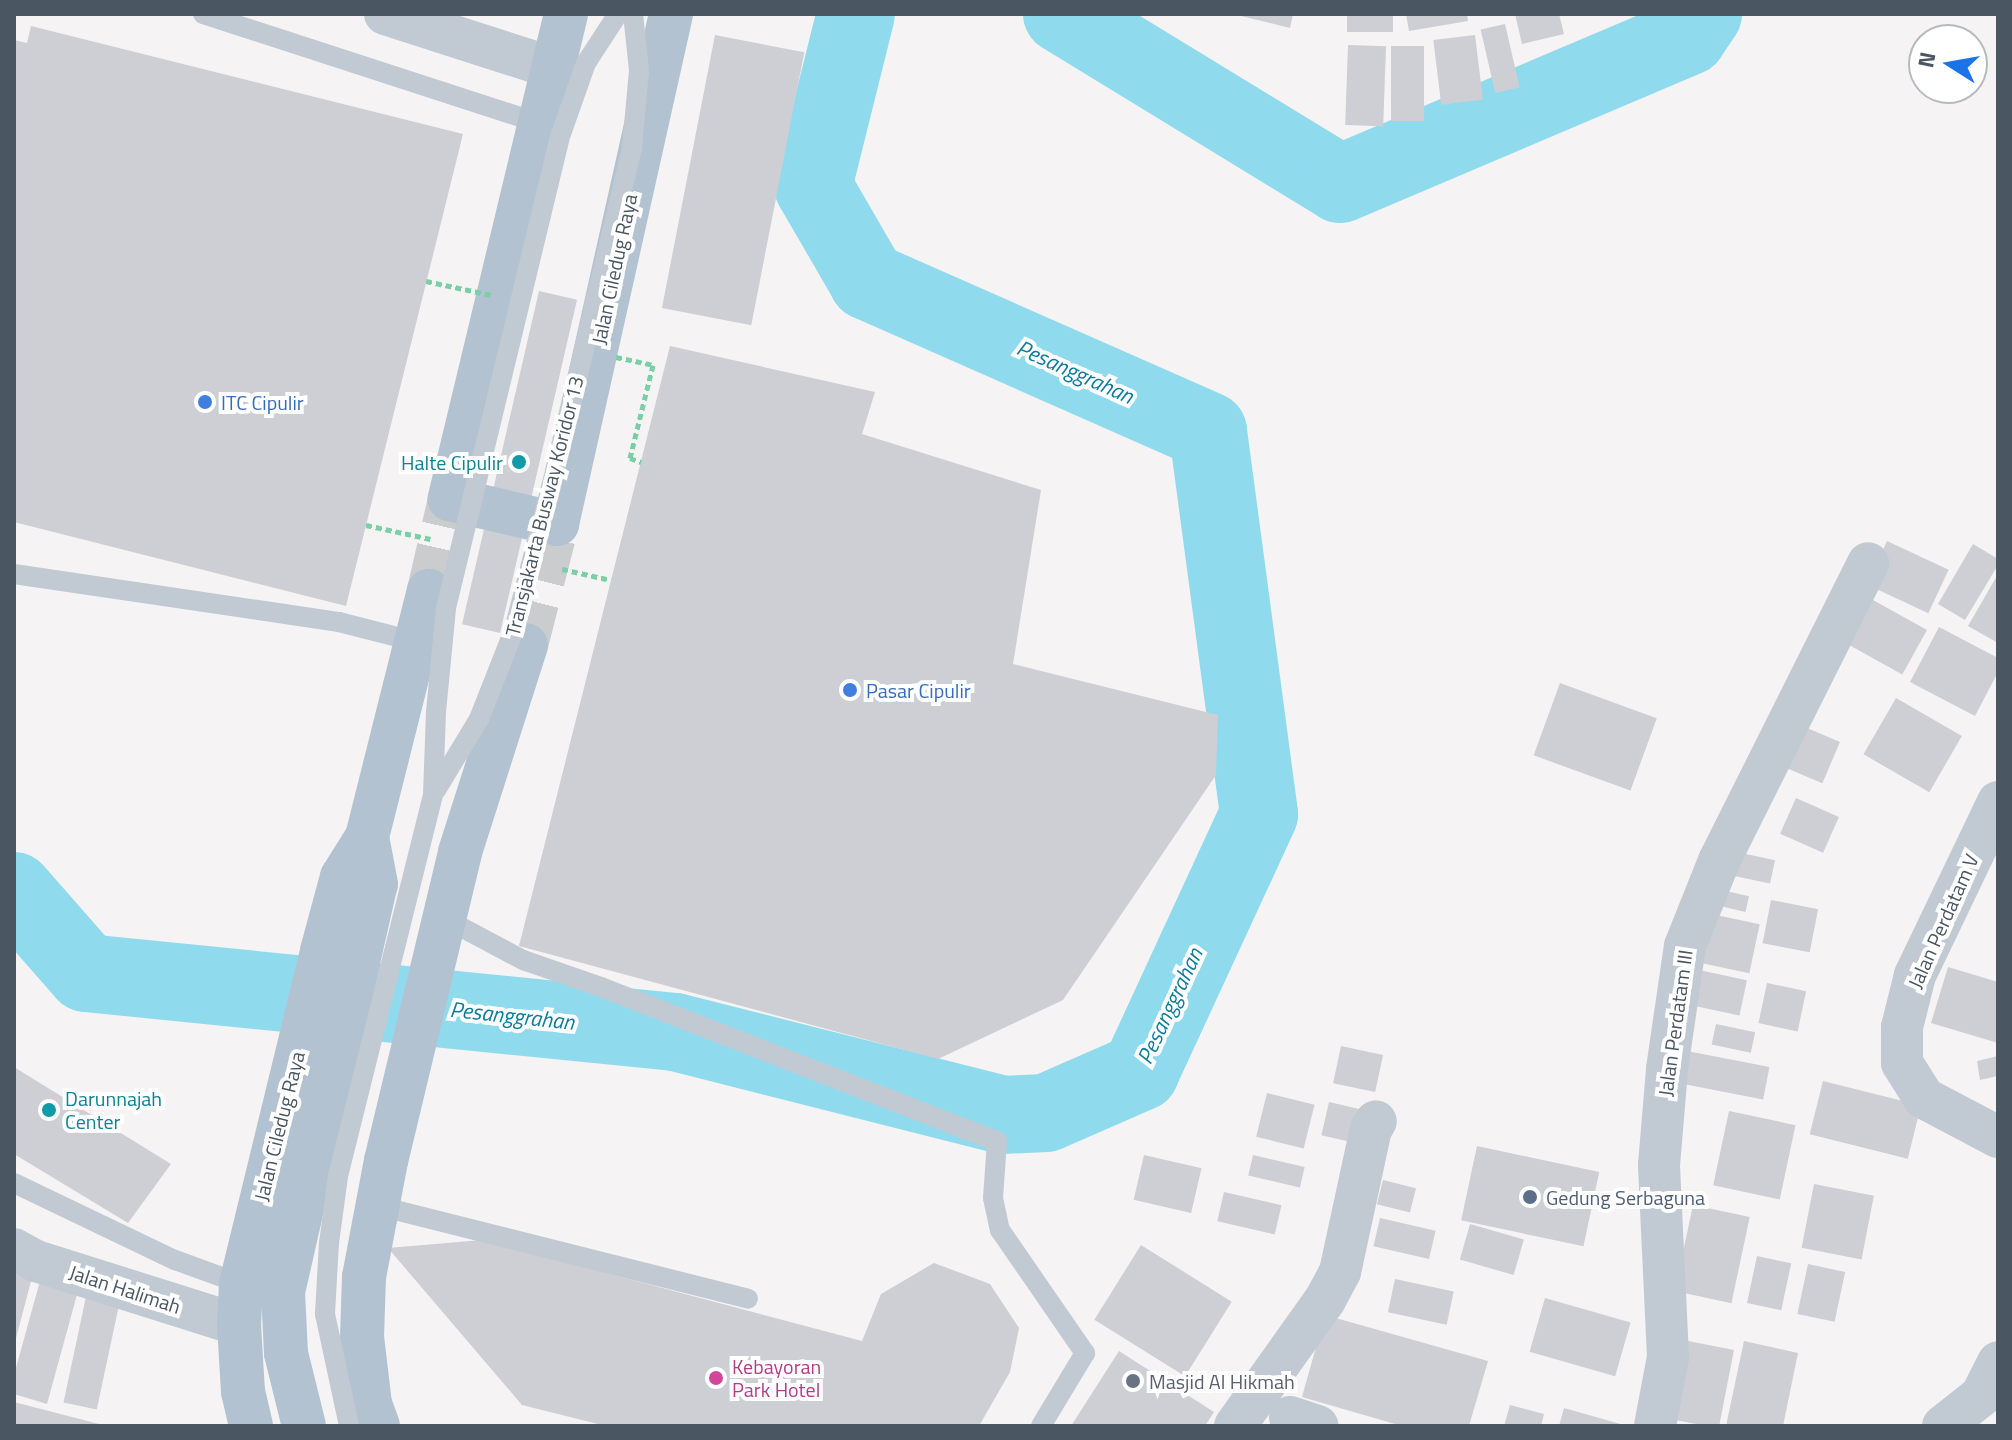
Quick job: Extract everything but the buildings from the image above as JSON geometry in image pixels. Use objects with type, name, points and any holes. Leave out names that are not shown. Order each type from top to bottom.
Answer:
[{"type":"main road","points":[[539,123],[566,14]]},
{"type":"main road","name":"Jalan Ciledug Raya","points":[[539,123],[450,499],[557,524],[671,14]]},
{"type":"main road","name":"Jalan Ciledug Raya","points":[[251,1426],[243,1392],[240,1305],[294,1145],[341,956],[376,884],[367,837],[429,591]]},
{"type":"main road","points":[[378,1426],[370,1404],[362,1337],[375,1159],[420,969],[526,645]]},
{"type":"main road","points":[[420,969],[444,918],[460,852]]},
{"type":"main road","name":"Jalan Ciledug Raya","points":[[294,1145],[283,1292],[286,1353],[304,1426]]},
{"type":"main road","points":[[240,1305],[285,1323],[362,1337]]},
{"type":"street","points":[[385,14],[553,68]]},
{"type":"street","name":"Jalan Perdatam III","points":[[1655,1426],[1668,1357],[1659,1165],[1667,1069],[1685,946],[1719,861],[1868,563]]},
{"type":"street","name":"Jalan Perdatam V","points":[[1998,802],[1915,975],[1902,1027],[1902,1063],[1924,1098],[1998,1137]]},
{"type":"street","points":[[1274,1418],[1340,1272],[1371,1129],[1376,1121]]},
{"type":"street","name":"Jalan Halimah","points":[[14,1249],[36,1261],[240,1305]]},
{"type":"street","points":[[1943,1426],[1981,1396],[1998,1362]]},
{"type":"lane","points":[[203,14],[539,123]]},
{"type":"lane","name":"Transjakarta Busway Koridor 13","points":[[349,1426],[325,1314],[338,1176],[433,794],[436,712],[446,608],[561,134],[586,63],[618,14]]},
{"type":"lane","name":"Transjakarta Busway Koridor 13","points":[[433,794],[479,719],[514,630],[551,486],[632,147],[639,70],[633,14]]},
{"type":"lane","points":[[14,574],[339,622],[417,642]]},
{"type":"lane","points":[[444,918],[523,960],[652,1006],[997,1141],[993,1198],[1000,1230],[1085,1353],[1041,1426]]},
{"type":"lane","points":[[14,1183],[175,1260],[240,1305]]},
{"type":"lane","points":[[364,1277],[391,1209],[748,1299]]},
{"type":"waterway","name":"Pesanggrahan","points":[[14,891],[86,973],[675,1032],[1002,1115],[1046,1113],[1140,1072],[1259,814],[1208,431],[868,281],[813,186],[856,14]]},
{"type":"waterway","name":"Pesanggrahan","points":[[1062,14],[1340,184],[1688,36],[1703,14]]},
{"type":"tunnel","points":[[429,591],[450,499]]},
{"type":"tunnel","points":[[526,645],[557,524]]},
{"type":"place","name":"ITC Cipulir","points":[[205,402]]},
{"type":"place","name":"Halte Cipulir","points":[[519,462]]},
{"type":"place","name":"Pasar Cipulir","points":[[850,690]]},
{"type":"place","name":"Darunnajah Center","points":[[49,1110]]},
{"type":"place","name":"Gedung Serbaguna","points":[[1530,1197]]},
{"type":"place","name":"Kebayoran Park Hotel","points":[[716,1378]]},
{"type":"place","name":"Masjid Al Hikmah","points":[[1133,1381]]}]
